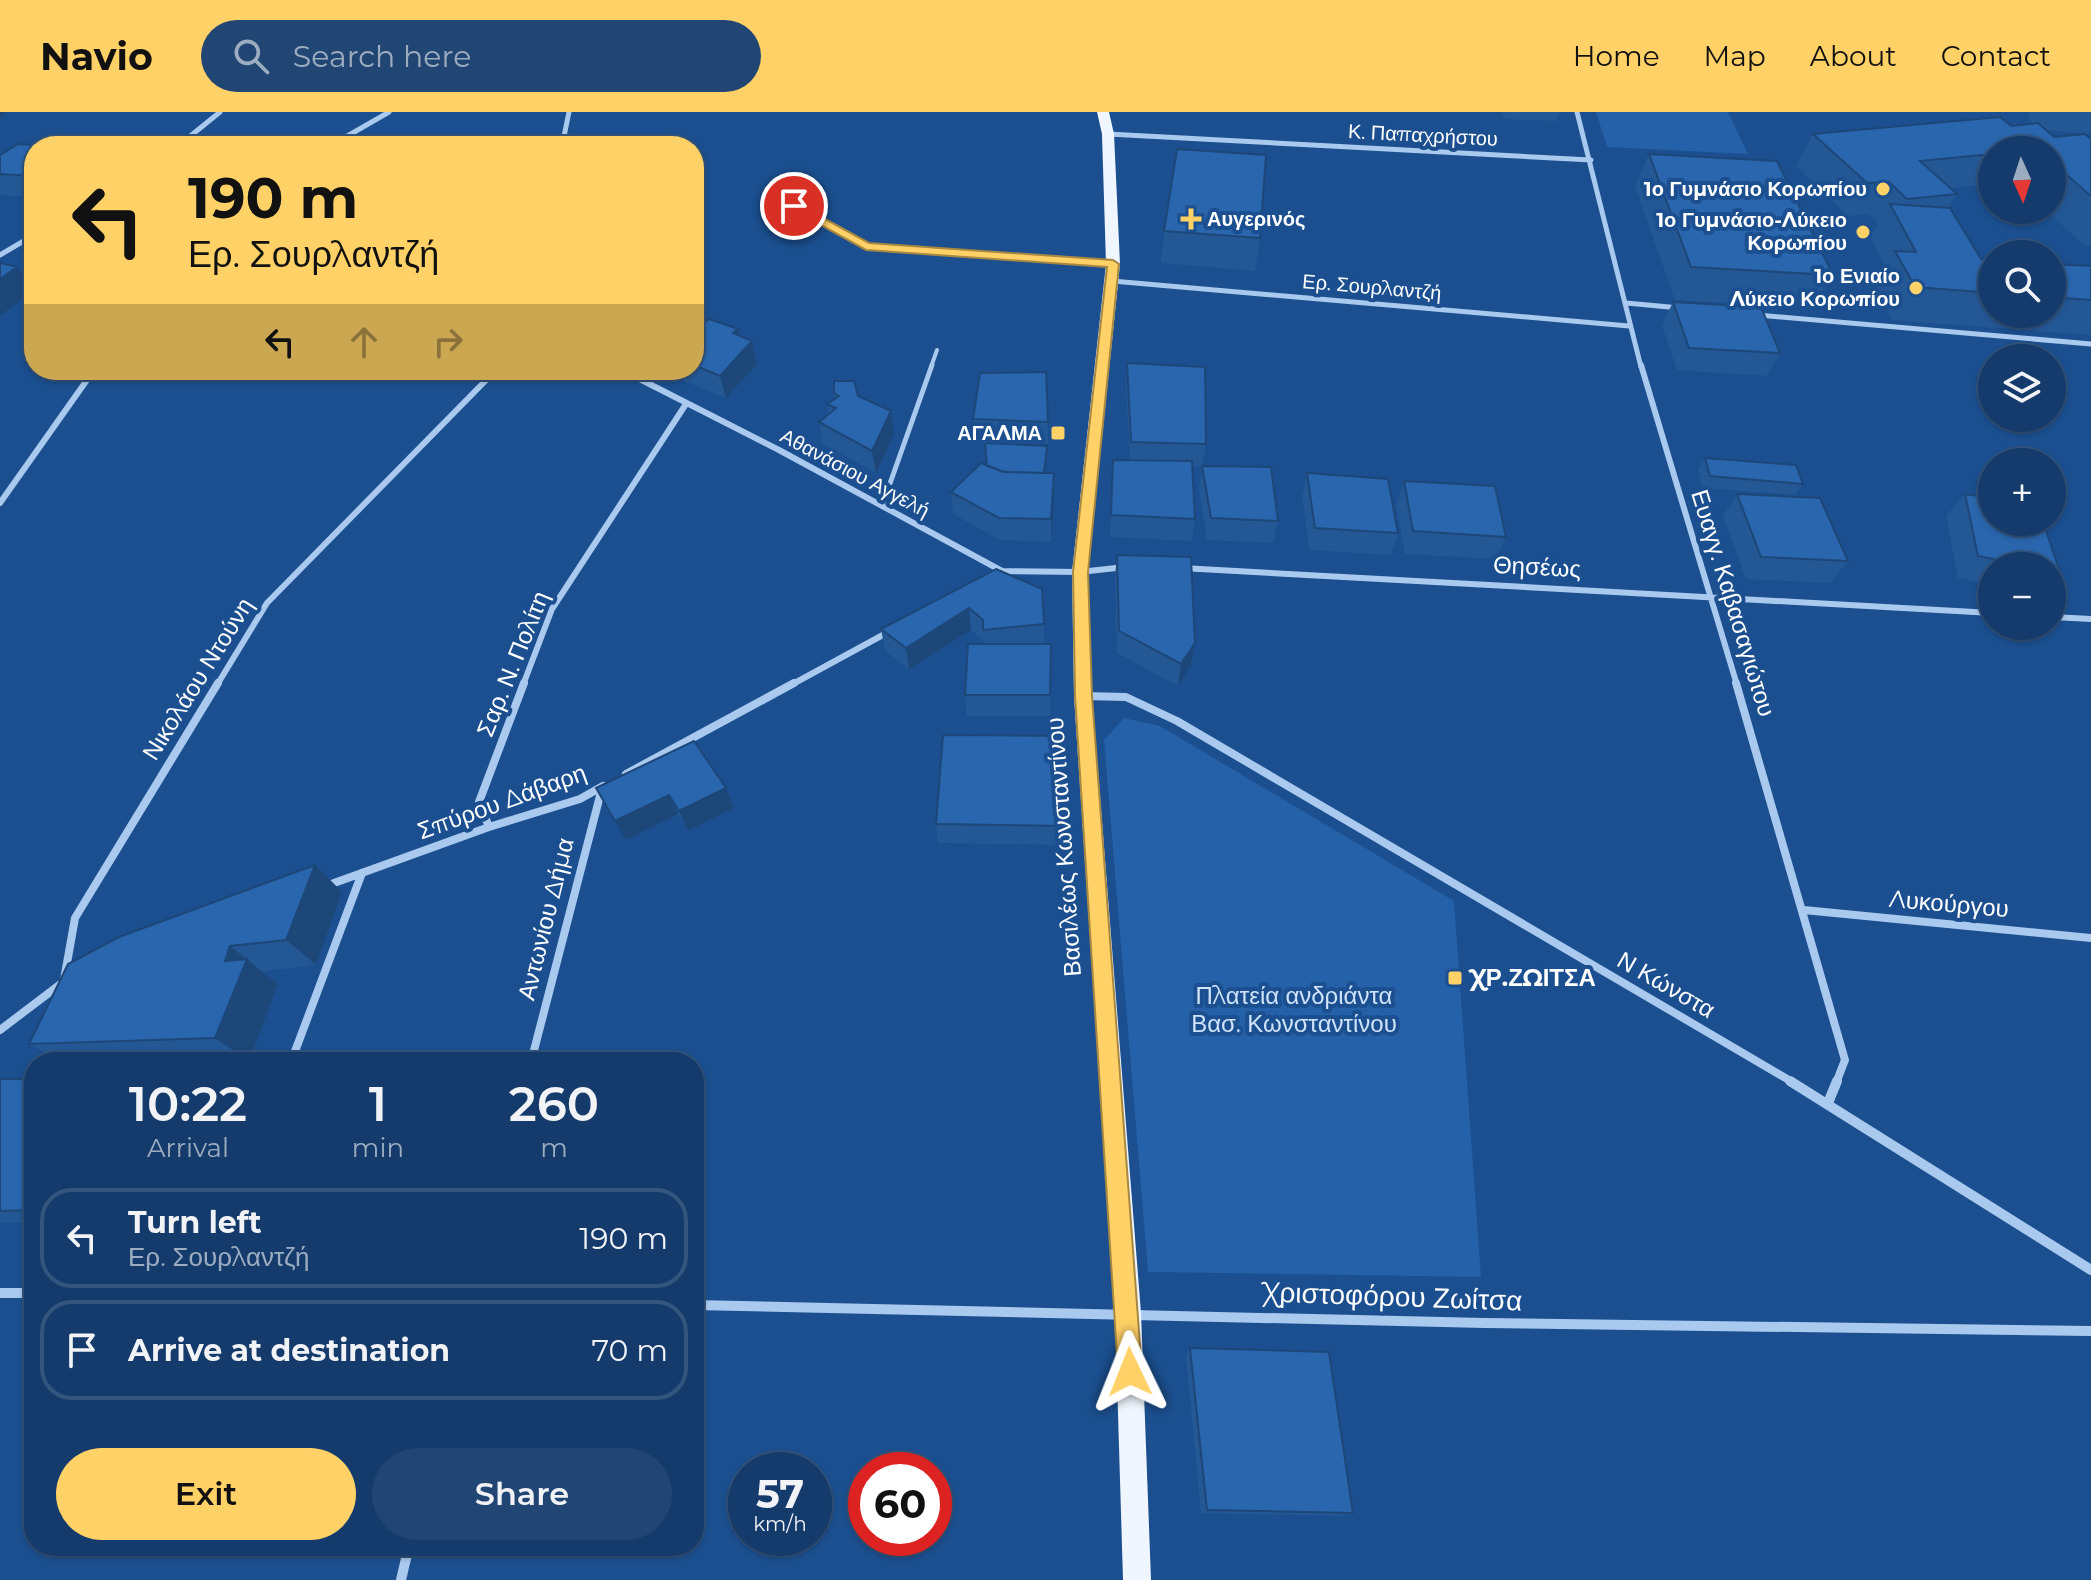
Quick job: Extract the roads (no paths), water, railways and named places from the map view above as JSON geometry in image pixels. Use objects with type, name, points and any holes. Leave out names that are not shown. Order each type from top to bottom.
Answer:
[{"type":"main road","name":"Βασιλέως Κωνσταντίνου","points":[[1103,112],[1108,134],[1113,273],[1080,572],[1083,696],[1128,1313],[1137,1580]]},
{"type":"street","points":[[190,136],[220,112]]},
{"type":"street","points":[[347,136],[389,112]]},
{"type":"street","points":[[564,136],[569,112]]},
{"type":"street","name":"Ευαγγ. Καβασαγιώτου","points":[[1577,112],[1626,303],[1629,326],[1804,910],[1845,1060],[1828,1103]]},
{"type":"street","name":"Κ. Παπαχρήστου","points":[[1108,134],[1591,160]]},
{"type":"street","name":"Ερ. Σουρλαντζή","points":[[794,206],[866,246],[1629,326]]},
{"type":"street","points":[[0,255],[24,241]]},
{"type":"street","points":[[1626,303],[1688,309]]},
{"type":"street","points":[[1750,314],[2091,344]]},
{"type":"street","points":[[0,503],[87,380]]},
{"type":"street","name":"Νικολάου Ντούνη","points":[[63,981],[75,918],[267,603],[486,380]]},
{"type":"street","name":"Αθανάσιου Αγγελή","points":[[641,380],[1002,571],[1080,572]]},
{"type":"street","name":"Σαρ. Ν. Πολίτη","points":[[489,827],[479,802],[552,609],[686,404]]},
{"type":"street","points":[[1080,572],[1140,565]]},
{"type":"street","name":"Θησέως","points":[[1172,567],[1978,612]]},
{"type":"street","points":[[988,579],[1002,571]]},
{"type":"street","points":[[2066,618],[2091,619]]},
{"type":"street","name":"Σπύρου Δάβαρη","points":[[319,888],[489,827],[580,799],[905,623]]},
{"type":"street","name":"Ν Κώνστα","points":[[1083,696],[1126,697],[1177,721],[1828,1103],[2091,1270]]},
{"type":"street","name":"Αντωνίου Δήμα","points":[[534,1052],[602,787]]},
{"type":"street","points":[[295,1052],[362,873]]},
{"type":"street","name":"Λυκούργου","points":[[1804,910],[2091,938]]},
{"type":"street","points":[[0,1030],[63,981],[77,975]]},
{"type":"street","points":[[0,1293],[24,1293]]},
{"type":"street","name":"Χριστοφόρου Ζωίτσα","points":[[704,1305],[1485,1323],[2091,1331]]},
{"type":"street","points":[[401,1580],[407,1556]]},
{"type":"lane","points":[[882,506],[937,350]]},
{"type":"place","name":"1ο Γυμνάσιο Κορωπίου","points":[[1883,189]]},
{"type":"place","name":"Αυγερινός","points":[[1191,219]]},
{"type":"place","name":"1ο Γυμνάσιο-Λύκειο Κορωπίου","points":[[1863,232]]},
{"type":"place","name":"1ο Ενιαίο Λύκειο Κορωπίου","points":[[1916,288]]},
{"type":"place","name":"ΑΓΑΛΜΑ","points":[[1058,433]]},
{"type":"place","name":"ΧΡ.ΖΩΙΤΣΑ","points":[[1455,978]]},
{"type":"park label","name":"Πλατεία ανδριάντα Βασ. Κωνσταντίνου","points":[[1294,1010]]}]
